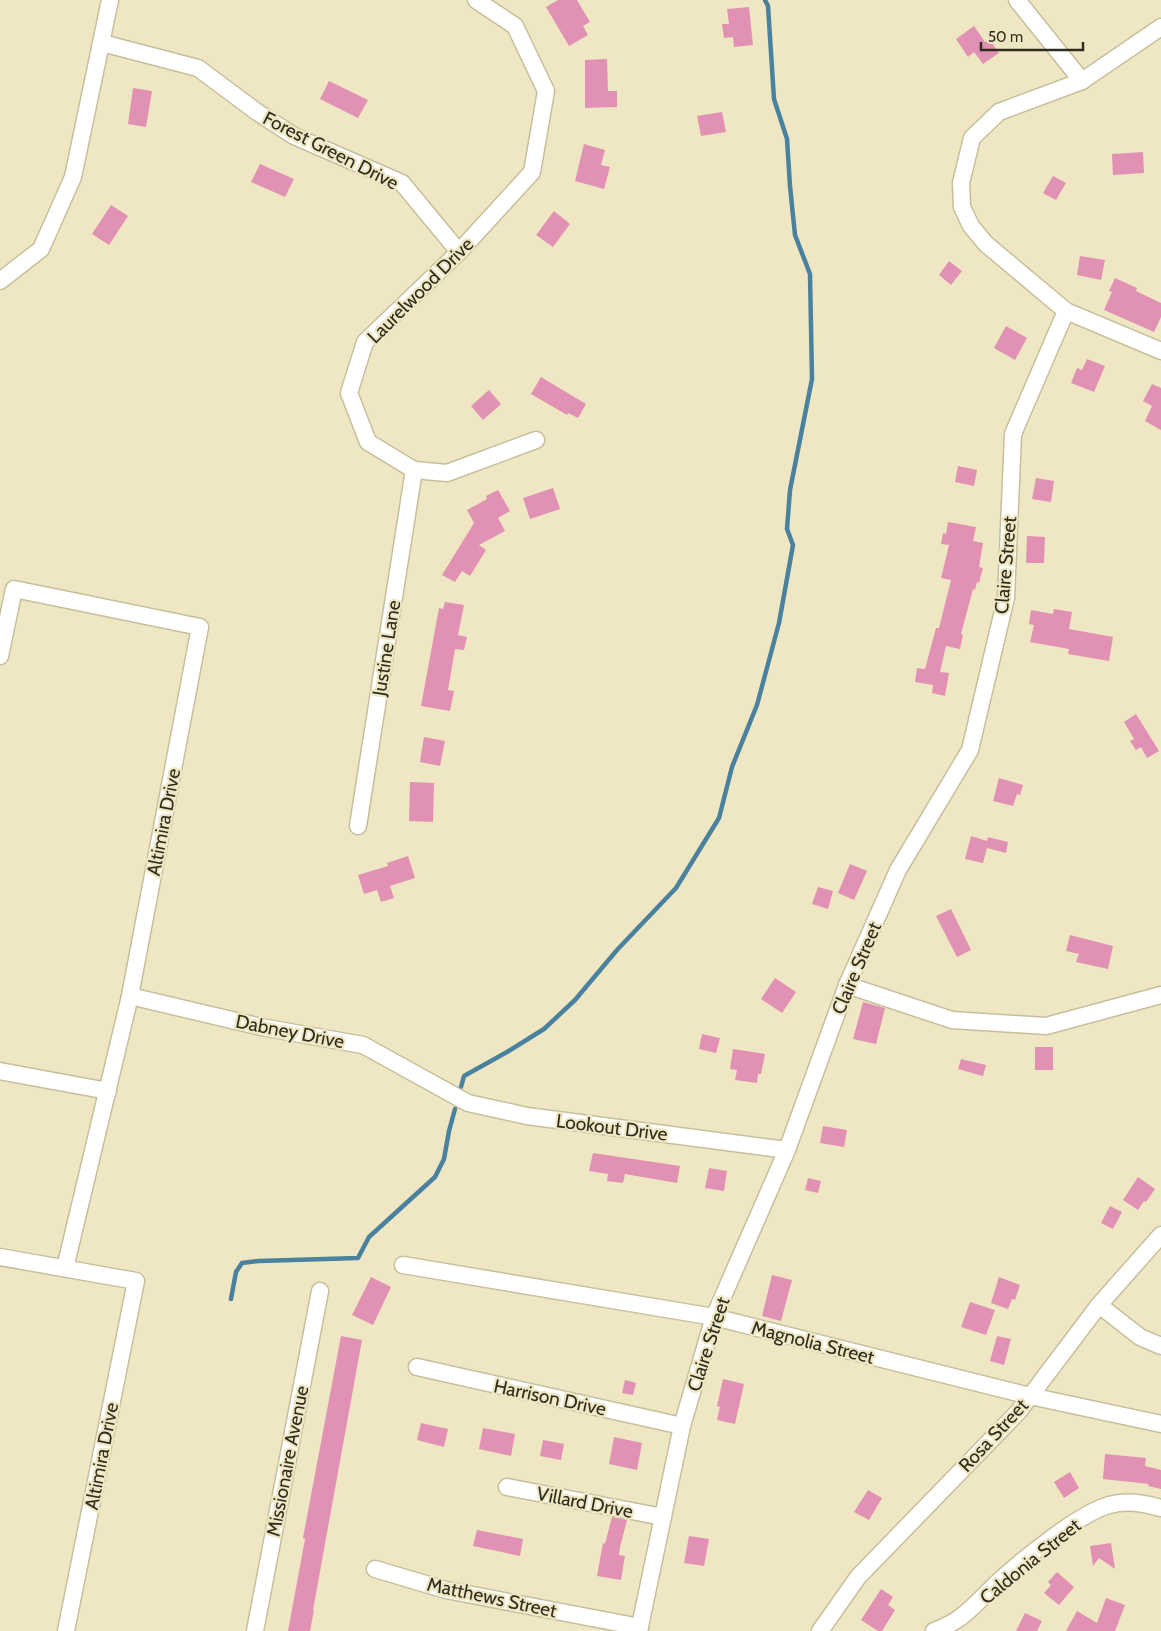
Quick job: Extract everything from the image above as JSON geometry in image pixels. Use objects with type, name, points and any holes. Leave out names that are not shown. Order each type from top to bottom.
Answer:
[{"type":"street","points":[[0,281],[41,250],[73,177],[110,0]]},
{"type":"street","name":"Laurelwood Drive","points":[[476,0],[515,26],[546,91],[532,172],[459,252],[365,342],[349,393],[368,442],[414,470],[447,473],[536,440]]},
{"type":"street","points":[[1017,0],[1082,81]]},
{"type":"street","points":[[1161,27],[1082,81],[999,112],[972,138],[961,183],[962,207],[972,226],[986,244],[1066,311],[1161,351]]},
{"type":"street","name":"Forest Green Drive","points":[[102,43],[198,68],[257,112],[294,136],[402,183],[459,252]]},
{"type":"street","name":"Claire Street","points":[[639,1629],[682,1426],[714,1317],[787,1150],[847,985],[898,870],[970,750],[1006,598],[1013,434],[1066,311]]},
{"type":"street","name":"Justine Lane","points":[[358,826],[414,470]]},
{"type":"street","name":"Altimira Drive","points":[[0,656],[14,589],[200,627],[130,996],[64,1268],[136,1281],[66,1631]]},
{"type":"street","points":[[847,985],[952,1020],[1046,1026],[1161,995]]},
{"type":"street","name":"Dabney Drive","points":[[130,996],[261,1028],[362,1045],[441,1089]]},
{"type":"street","points":[[0,1071],[108,1091]]},
{"type":"street","name":"Lookout Drive","points":[[441,1089],[468,1104],[527,1116],[787,1150]]},
{"type":"street","name":"Rosa Street","points":[[820,1631],[858,1577],[1019,1411],[1099,1306],[1161,1235]]},
{"type":"street","points":[[0,1257],[64,1268]]},
{"type":"street","name":"Magnolia Street","points":[[403,1265],[714,1317],[1030,1396],[1161,1424]]},
{"type":"street","name":"Missionaire Avenue","points":[[255,1631],[320,1291]]},
{"type":"street","points":[[1099,1306],[1140,1337],[1161,1346]]},
{"type":"street","name":"Harrison Drive","points":[[417,1367],[682,1426]]},
{"type":"street","name":"Villard Drive","points":[[507,1487],[663,1517]]},
{"type":"street","name":"Caldonia Street","points":[[934,1631],[953,1628],[1030,1556],[1063,1530],[1096,1510],[1125,1502],[1144,1503],[1161,1508]]},
{"type":"street","name":"Matthews Street","points":[[375,1569],[446,1590],[639,1629]]},
{"type":"building","points":[[558,0],[577,0],[590,22],[583,26],[588,35],[569,46],[546,7]]},
{"type":"building","points":[[749,7],[753,45],[734,47],[733,37],[724,38],[722,24],[729,24],[727,9]]},
{"type":"building","points":[[974,26],[985,42],[989,39],[999,53],[983,64],[974,52],[968,57],[956,39]]},
{"type":"building","points":[[607,59],[608,91],[617,91],[617,107],[585,108],[585,60]]},
{"type":"building","points":[[329,81],[368,100],[358,118],[320,99]]},
{"type":"building","points":[[133,88],[152,91],[146,127],[128,124]]},
{"type":"building","points":[[722,112],[726,132],[701,136],[697,116]]},
{"type":"building","points":[[584,144],[605,150],[601,165],[610,167],[604,189],[575,181]]},
{"type":"building","points":[[1143,152],[1144,173],[1113,175],[1112,154]]},
{"type":"building","points":[[260,164],[294,179],[285,197],[251,182]]},
{"type":"building","points":[[1053,176],[1066,183],[1056,200],[1043,193]]},
{"type":"building","points":[[111,205],[128,216],[109,245],[92,234]]},
{"type":"building","points":[[554,211],[570,224],[553,247],[536,235]]},
{"type":"building","points":[[1080,256],[1105,260],[1101,280],[1077,275]]},
{"type":"building","points":[[949,261],[962,271],[951,285],[939,275]]},
{"type":"building","points":[[1115,278],[1137,288],[1136,291],[1161,303],[1161,317],[1154,332],[1104,310],[1112,292],[1109,291]]},
{"type":"building","points":[[1006,326],[1027,338],[1015,360],[994,348]]},
{"type":"building","points":[[1087,359],[1105,366],[1094,392],[1071,383],[1077,368],[1082,370]]},
{"type":"building","points":[[541,377],[586,404],[578,418],[568,413],[567,415],[531,394]]},
{"type":"building","points":[[1152,384],[1161,388],[1161,430],[1145,421],[1152,406],[1143,401]]},
{"type":"building","points":[[489,390],[501,404],[483,420],[471,406]]},
{"type":"building","points":[[958,466],[977,470],[974,486],[955,482]]},
{"type":"building","points":[[1036,478],[1054,481],[1051,502],[1032,499]]},
{"type":"building","points":[[553,488],[560,509],[530,519],[523,498]]},
{"type":"building","points":[[498,490],[510,511],[498,518],[505,531],[479,545],[486,550],[470,576],[462,571],[455,582],[442,575],[474,523],[467,510],[487,499],[486,496]]},
{"type":"building","points":[[948,522],[976,527],[973,541],[983,543],[979,567],[983,568],[979,583],[977,582],[975,590],[973,589],[961,634],[963,635],[960,649],[946,646],[940,672],[949,673],[945,696],[932,693],[933,685],[915,682],[917,668],[925,669],[936,628],[939,628],[951,580],[941,578],[949,545],[941,544],[943,533],[946,534]]},
{"type":"building","points":[[1027,536],[1045,537],[1044,563],[1026,563]]},
{"type":"building","points":[[445,602],[464,605],[458,635],[467,637],[464,650],[455,649],[448,690],[454,691],[450,711],[421,706],[439,608],[443,609]]},
{"type":"building","points":[[1054,609],[1072,612],[1069,629],[1113,637],[1109,661],[1068,654],[1069,649],[1030,642],[1034,625],[1029,624],[1031,610],[1053,614]]},
{"type":"building","points":[[1136,714],[1159,751],[1147,758],[1141,747],[1136,750],[1130,741],[1134,739],[1124,722]]},
{"type":"building","points":[[424,737],[445,741],[440,766],[420,762]]},
{"type":"building","points":[[999,778],[1023,785],[1020,795],[1017,794],[1013,806],[993,801]]},
{"type":"building","points":[[410,782],[434,783],[433,822],[409,821]]},
{"type":"building","points":[[971,836],[987,841],[988,837],[1008,842],[1006,853],[987,848],[983,863],[965,859]]},
{"type":"building","points":[[408,856],[415,878],[390,886],[394,898],[381,902],[377,890],[364,894],[358,875],[388,866],[387,863]]},
{"type":"building","points":[[850,864],[867,871],[854,900],[838,893]]},
{"type":"building","points":[[818,887],[833,891],[828,909],[812,904]]},
{"type":"building","points":[[951,909],[971,950],[957,957],[936,916]]},
{"type":"building","points":[[1070,935],[1113,946],[1108,969],[1076,962],[1079,954],[1066,951]]},
{"type":"building","points":[[775,978],[796,992],[782,1013],[761,999]]},
{"type":"building","points":[[863,1002],[885,1008],[876,1044],[853,1039]]},
{"type":"building","points":[[702,1034],[720,1038],[716,1053],[699,1049]]},
{"type":"building","points":[[1035,1047],[1053,1047],[1053,1070],[1035,1070]]},
{"type":"building","points":[[733,1049],[765,1054],[757,1083],[735,1080],[737,1070],[730,1069]]},
{"type":"building","points":[[961,1059],[986,1065],[983,1076],[958,1069]]},
{"type":"building","points":[[823,1126],[847,1130],[844,1147],[820,1143]]},
{"type":"building","points":[[593,1153],[680,1166],[677,1183],[625,1174],[623,1183],[607,1181],[608,1174],[589,1171]]},
{"type":"building","points":[[709,1168],[727,1171],[724,1191],[705,1188]]},
{"type":"building","points":[[1138,1177],[1155,1189],[1138,1210],[1123,1200]]},
{"type":"building","points":[[808,1178],[821,1181],[818,1193],[805,1190]]},
{"type":"building","points":[[1110,1206],[1122,1212],[1113,1229],[1101,1223]]},
{"type":"building","points":[[772,1275],[792,1280],[781,1321],[762,1316]]},
{"type":"building","points":[[371,1277],[391,1287],[373,1325],[352,1315]]},
{"type":"building","points":[[999,1277],[1020,1285],[1015,1300],[1012,1299],[1008,1309],[991,1303]]},
{"type":"building","points":[[970,1302],[995,1310],[986,1335],[961,1327]]},
{"type":"building","points":[[341,1336],[362,1340],[314,1610],[310,1631],[288,1631],[305,1539],[303,1538]]},
{"type":"building","points":[[997,1336],[1011,1339],[1004,1365],[990,1361]]},
{"type":"building","points":[[723,1379],[744,1384],[735,1424],[717,1420],[720,1407],[717,1406]]},
{"type":"building","points":[[625,1380],[636,1383],[633,1395],[622,1393]]},
{"type":"building","points":[[421,1423],[448,1429],[444,1447],[417,1440]]},
{"type":"building","points":[[483,1428],[515,1434],[511,1456],[479,1449]]},
{"type":"building","points":[[614,1437],[642,1443],[637,1470],[609,1464]]},
{"type":"building","points":[[543,1440],[564,1444],[561,1460],[540,1456]]},
{"type":"building","points":[[1105,1454],[1146,1458],[1145,1466],[1161,1470],[1161,1489],[1148,1486],[1149,1484],[1103,1479]]},
{"type":"building","points":[[1070,1472],[1079,1488],[1064,1498],[1054,1482]]},
{"type":"building","points":[[868,1490],[882,1498],[869,1520],[854,1512]]},
{"type":"building","points":[[612,1517],[627,1520],[619,1555],[625,1556],[621,1580],[597,1576],[603,1543],[605,1544]]},
{"type":"building","points":[[477,1530],[523,1539],[520,1556],[473,1546]]},
{"type":"building","points":[[689,1536],[709,1539],[704,1566],[684,1563]]},
{"type":"building","points":[[1111,1543],[1115,1569],[1099,1558],[1093,1566],[1090,1546]]},
{"type":"building","points":[[1057,1572],[1074,1587],[1059,1605],[1044,1593],[1051,1585],[1048,1582]]},
{"type":"building","points":[[881,1589],[893,1597],[888,1605],[895,1610],[882,1631],[878,1631],[861,1620]]},
{"type":"building","points":[[1106,1598],[1125,1605],[1115,1631],[1066,1631],[1077,1611],[1097,1623]]},
{"type":"building","points":[[1025,1613],[1042,1621],[1037,1631],[1016,1631]]},
{"type":"waterway","points":[[461,1087],[464,1076],[544,1029],[575,1000],[617,950],[676,888],[719,818],[732,767],[757,705],[779,623],[793,545],[787,529],[790,490],[812,379],[810,274],[795,235],[787,139],[774,99],[768,6],[765,0]]},
{"type":"waterway","points":[[231,1299],[236,1272],[242,1263],[358,1258],[369,1237],[435,1177],[444,1159],[455,1109]]}]
